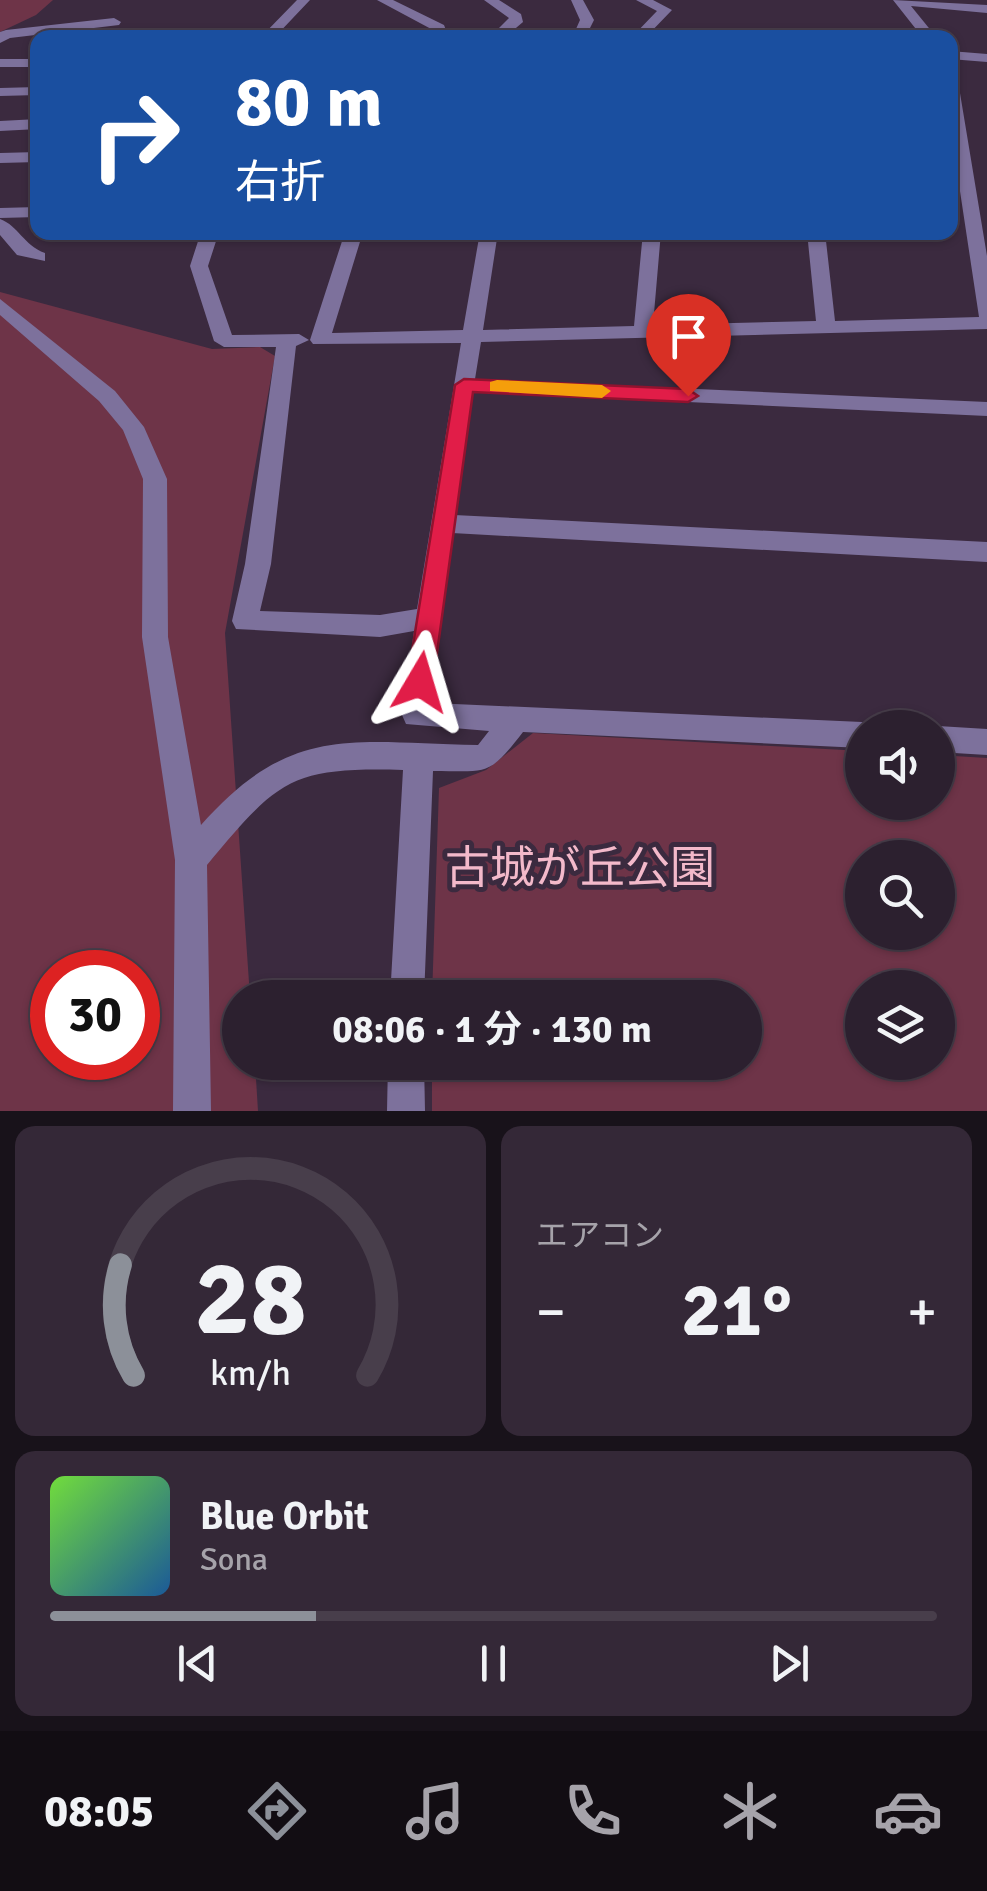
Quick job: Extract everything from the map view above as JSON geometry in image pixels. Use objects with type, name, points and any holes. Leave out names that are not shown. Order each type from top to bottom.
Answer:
[{"type":"street","points":[[274,30],[304,0]]},
{"type":"street","points":[[384,0],[440,30]]},
{"type":"street","points":[[490,0],[516,17],[516,22],[505,30]]},
{"type":"street","points":[[578,0],[588,20],[583,30]]},
{"type":"street","points":[[642,0],[666,10],[645,30]]},
{"type":"street","points":[[899,0],[987,9]]},
{"type":"street","points":[[899,0],[925,30]]},
{"type":"street","points":[[30,30],[115,16],[111,30]]},
{"type":"street","points":[[0,40],[6,34],[30,30]]},
{"type":"street","points":[[0,40],[30,40]]},
{"type":"street","points":[[958,56],[987,58]]},
{"type":"street","points":[[0,63],[30,62]]},
{"type":"street","points":[[0,92],[30,92]]},
{"type":"street","points":[[958,114],[981,227],[987,315]]},
{"type":"street","points":[[0,126],[30,124]]},
{"type":"street","points":[[0,158],[30,157]]},
{"type":"street","points":[[0,213],[30,212]]},
{"type":"street","points":[[0,224],[23,251],[39,257]]},
{"type":"street","points":[[207,240],[199,266],[224,341],[987,323]]},
{"type":"street","points":[[320,340],[351,240]]},
{"type":"street","points":[[488,240],[441,523],[416,715],[845,734]]},
{"type":"street","points":[[643,331],[651,240]]},
{"type":"street","points":[[817,240],[826,326]]},
{"type":"street","points":[[0,305],[107,396],[133,427],[155,479],[155,637],[190,860],[192,1111]]},
{"type":"street","points":[[287,340],[258,564],[245,622],[380,626],[428,617]]},
{"type":"street","points":[[464,385],[987,409]]},
{"type":"street","points":[[441,523],[987,552]]},
{"type":"street","points":[[190,860],[237,806],[280,769],[324,756],[486,758],[518,717]]},
{"type":"street","points":[[955,740],[987,742]]},
{"type":"street","points":[[408,980],[419,757]]},
{"type":"street","points":[[406,1080],[406,1111]]},
{"type":"green space","points":[[0,0],[53,0],[36,15],[0,32]]},
{"type":"green space","points":[[0,292],[212,349],[260,347],[275,356],[225,633],[249,980],[222,980],[222,1080],[256,1080],[258,1111],[0,1111]]},
{"type":"green space","name":"古城が丘公園","points":[[533,733],[845,750],[845,820],[955,820],[955,756],[987,758],[987,1111],[432,1111],[432,1080],[762,1080],[762,980],[433,980],[439,788],[486,770]]},
{"type":"slow traffic","points":[[497,387],[602,391]]},
{"type":"route","points":[[420,682],[464,385],[688,396]]}]
